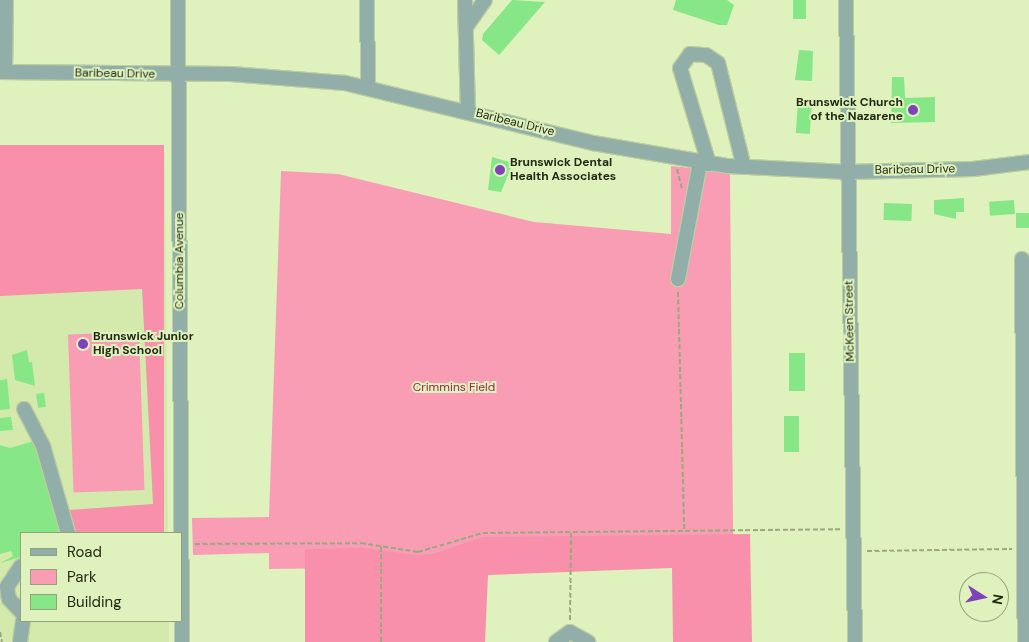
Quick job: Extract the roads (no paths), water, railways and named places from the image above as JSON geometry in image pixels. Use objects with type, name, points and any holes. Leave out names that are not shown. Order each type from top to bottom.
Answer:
[{"type":"street","points":[[3,72],[6,0]]},
{"type":"street","name":"Columbia Avenue","points":[[178,0],[180,74],[181,532]]},
{"type":"street","points":[[367,0],[368,87]]},
{"type":"street","points":[[465,0],[468,111]]},
{"type":"street","points":[[466,27],[485,0]]},
{"type":"street","name":"McKeen Street","points":[[846,0],[855,642]]},
{"type":"street","points":[[678,279],[705,164],[680,68],[690,54],[706,55],[718,63],[744,167]]},
{"type":"street","name":"Baribeau Drive","points":[[3,72],[292,77],[368,87],[593,143],[705,164],[847,172],[972,169],[1029,162]]},
{"type":"street","points":[[1022,259],[1025,642]]},
{"type":"street","points":[[24,409],[43,446],[68,532]]},
{"type":"street","points":[[20,567],[4,579],[9,599],[20,611]]},
{"type":"street","points":[[20,642],[23,622]]},
{"type":"street","name":"Columbia Avenue","points":[[182,622],[182,642]]},
{"type":"street","points":[[556,642],[570,632],[588,642]]},
{"type":"place","name":"Brunswick Church of the Nazarene","points":[[913,110]]},
{"type":"place","name":"Brunswick Dental Health Associates","points":[[500,170]]},
{"type":"place","name":"Brunswick Junior High School","points":[[83,344]]},
{"type":"park label","name":"Crimmins Field","points":[[454,388]]}]
